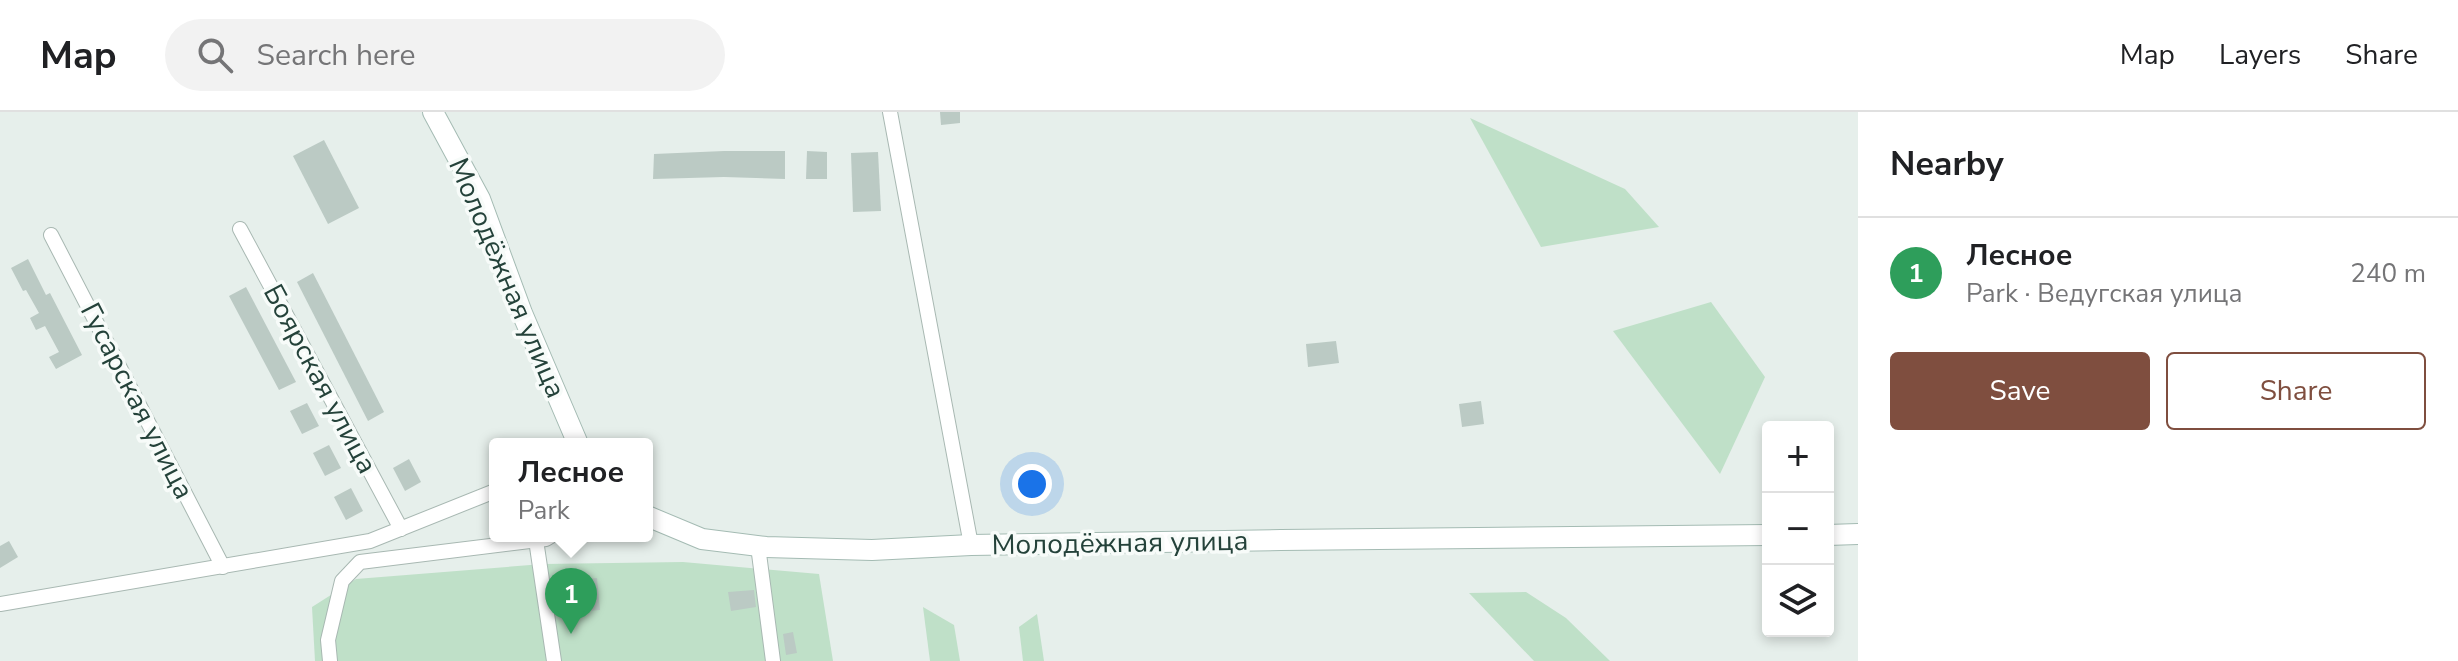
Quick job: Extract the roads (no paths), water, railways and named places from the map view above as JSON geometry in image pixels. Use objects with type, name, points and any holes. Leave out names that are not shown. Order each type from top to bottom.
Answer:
[{"type":"main road","name":"Молодёжная улица","points":[[433,112],[480,199],[522,313],[575,438]]},
{"type":"main road","name":"Молодёжная улица","points":[[653,519],[702,539],[758,546],[872,550],[971,545],[1762,535]]},
{"type":"main road","points":[[1834,535],[1858,534]]},
{"type":"street","points":[[890,112],[971,545]]},
{"type":"street","name":"Боярская улица","points":[[240,229],[401,529]]},
{"type":"street","name":"Гусарская улица","points":[[51,235],[223,567]]},
{"type":"street","points":[[0,604],[370,541],[489,493]]},
{"type":"street","points":[[330,661],[328,640],[342,581],[360,562],[513,542]]},
{"type":"street","points":[[544,542],[554,661]]},
{"type":"street","points":[[758,546],[773,661]]},
{"type":"place","name":"Лесное","points":[[571,634]]}]
